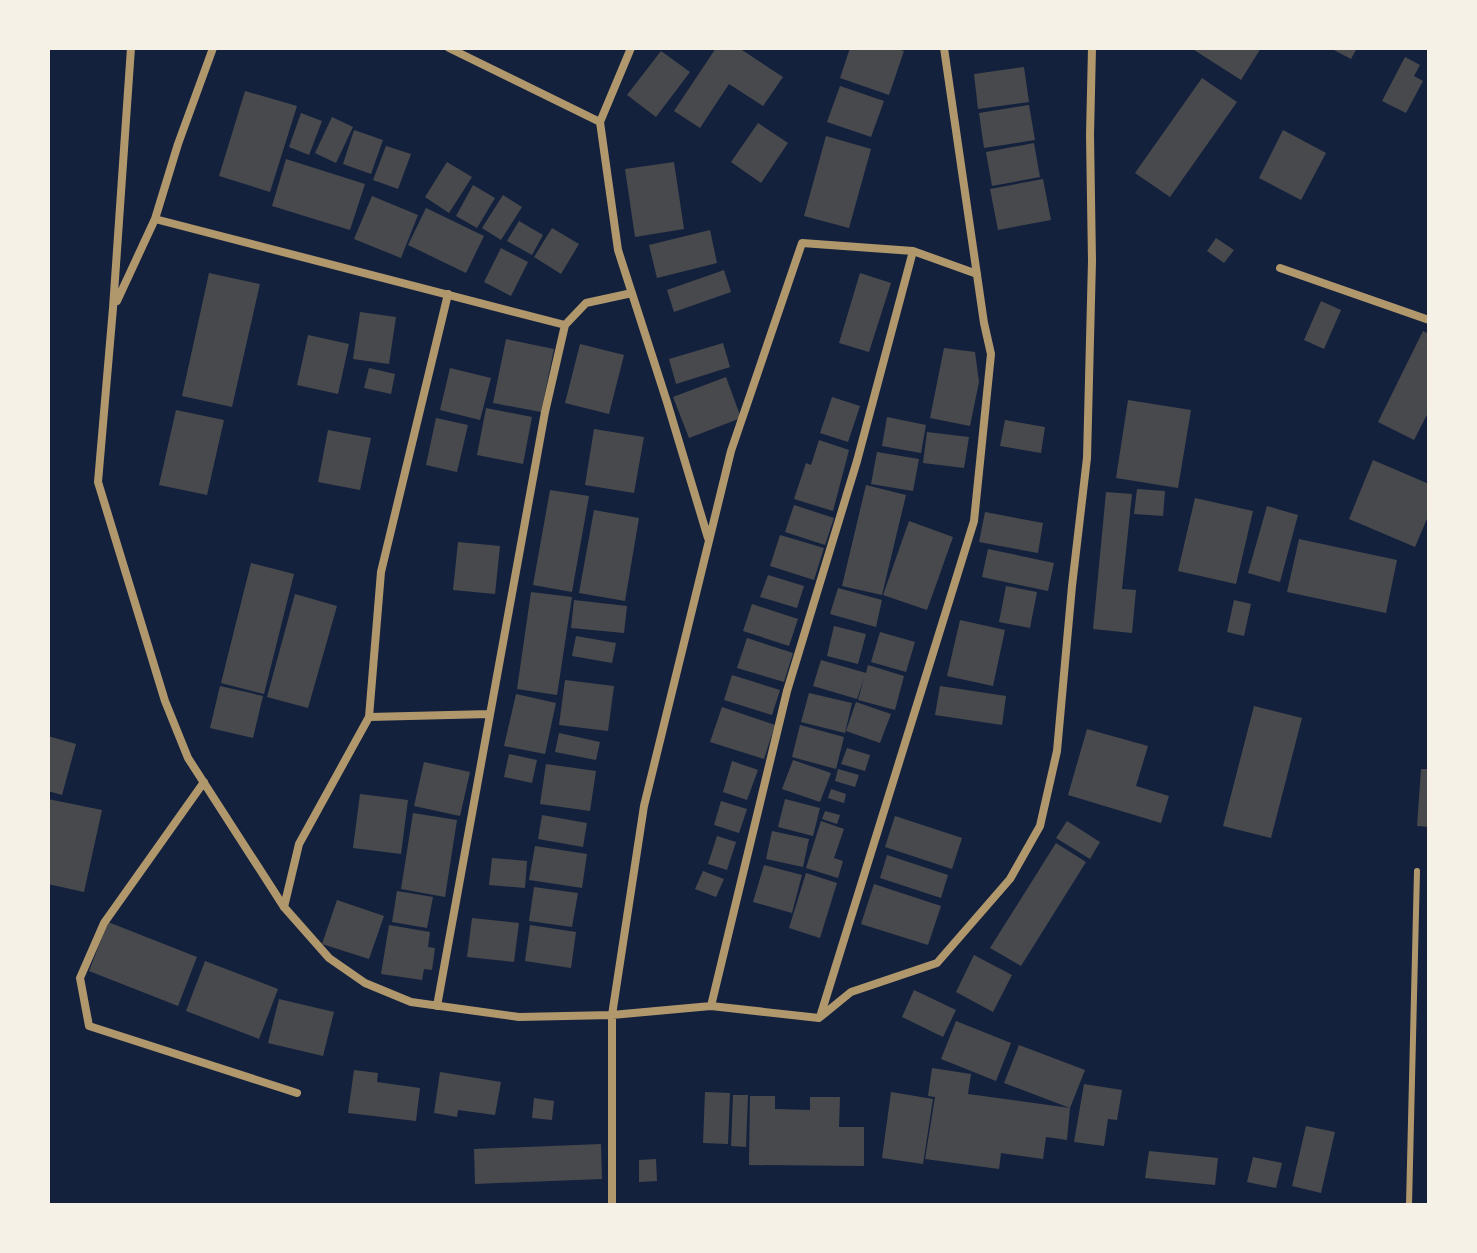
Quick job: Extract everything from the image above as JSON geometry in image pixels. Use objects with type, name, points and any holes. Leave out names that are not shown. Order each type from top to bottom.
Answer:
[{"type":"street","points":[[131,48],[98,482],[165,701],[188,758],[284,907],[329,958],[365,983],[411,1002],[519,1017],[612,1015],[711,1006],[819,1018],[851,992],[937,963],[1010,879],[1040,826],[1057,751],[1087,458],[1092,261],[1092,48]]},
{"type":"street","points":[[113,308],[155,219],[213,48]]},
{"type":"street","points":[[449,48],[600,122]]},
{"type":"street","points":[[631,48],[600,122],[618,250],[709,541]]},
{"type":"street","points":[[819,1018],[974,521],[991,354],[944,48]]},
{"type":"street","points":[[155,219],[565,325]]},
{"type":"street","points":[[612,1205],[612,1015],[644,806],[731,451],[802,243],[913,251],[977,274]]},
{"type":"street","points":[[711,1006],[787,691],[857,461],[913,251]]},
{"type":"street","points":[[1280,268],[1429,320]]},
{"type":"street","points":[[437,1006],[545,412],[565,325],[586,303],[632,293]]},
{"type":"street","points":[[284,907],[299,844],[369,717],[381,572],[448,294]]},
{"type":"street","points":[[369,717],[490,714]]},
{"type":"street","points":[[204,782],[104,923],[80,978],[89,1026],[297,1093]]},
{"type":"lane","points":[[1409,1205],[1417,871]]},
{"type":"building","points":[[716,48],[739,48],[783,77],[763,106],[729,84],[700,128],[674,111]]},
{"type":"building","points":[[850,48],[895,48],[904,51],[889,95],[840,78]]},
{"type":"building","points":[[1191,48],[1261,48],[1241,80]]},
{"type":"building","points":[[1330,48],[1357,48],[1351,59]]},
{"type":"building","points":[[661,51],[690,72],[656,117],[627,95]]},
{"type":"building","points":[[1405,57],[1420,65],[1414,76],[1423,81],[1406,113],[1382,101]]},
{"type":"building","points":[[1024,67],[1029,102],[978,109],[974,74]]},
{"type":"building","points":[[1202,78],[1237,102],[1170,197],[1135,173]]},
{"type":"building","points":[[840,86],[884,101],[871,137],[827,122]]},
{"type":"building","points":[[245,91],[297,106],[270,192],[219,176]]},
{"type":"building","points":[[1029,105],[1035,140],[984,148],[979,113]]},
{"type":"building","points":[[301,113],[322,121],[309,155],[289,147]]},
{"type":"building","points":[[332,117],[353,127],[336,163],[315,153]]},
{"type":"building","points":[[758,123],[788,143],[761,183],[731,162]]},
{"type":"building","points":[[354,130],[383,140],[371,174],[343,164]]},
{"type":"building","points":[[1283,130],[1326,153],[1301,200],[1259,178]]},
{"type":"building","points":[[826,136],[871,149],[849,228],[804,216]]},
{"type":"building","points":[[1034,143],[1040,177],[992,186],[986,152]]},
{"type":"building","points":[[386,146],[411,154],[398,189],[373,180]]},
{"type":"building","points":[[286,159],[365,184],[350,230],[272,206]]},
{"type":"building","points":[[447,162],[472,177],[449,213],[425,197]]},
{"type":"building","points":[[674,162],[684,229],[635,237],[625,169]]},
{"type":"building","points":[[1043,179],[1051,220],[998,230],[990,189]]},
{"type":"building","points":[[473,185],[495,198],[477,228],[456,216]]},
{"type":"building","points":[[503,195],[522,207],[501,240],[482,228]]},
{"type":"building","points":[[372,196],[418,215],[401,258],[354,239]]},
{"type":"building","points":[[426,208],[484,236],[466,273],[408,245]]},
{"type":"building","points":[[519,221],[543,235],[532,255],[507,241]]},
{"type":"building","points":[[552,228],[579,244],[561,274],[534,257]]},
{"type":"building","points":[[710,230],[717,263],[657,278],[649,245]]},
{"type":"building","points":[[1216,238],[1234,250],[1224,263],[1207,251]]},
{"type":"building","points":[[501,248],[528,262],[511,296],[484,282]]},
{"type":"building","points":[[724,270],[731,292],[674,312],[667,290]]},
{"type":"building","points":[[209,273],[260,284],[232,407],[182,396]]},
{"type":"building","points":[[860,273],[891,283],[869,352],[839,343]]},
{"type":"building","points":[[1321,301],[1341,310],[1324,349],[1304,340]]},
{"type":"building","points":[[360,312],[396,317],[389,364],[353,359]]},
{"type":"building","points":[[1423,331],[1429,334],[1429,411],[1414,440],[1378,422]]},
{"type":"building","points":[[308,335],[349,344],[338,394],[297,385]]},
{"type":"building","points":[[506,339],[554,349],[541,412],[493,403]]},
{"type":"building","points":[[723,343],[730,367],[676,384],[669,359]]},
{"type":"building","points":[[580,344],[624,355],[609,414],[565,403]]},
{"type":"building","points":[[944,348],[975,352],[979,382],[970,426],[930,418]]},
{"type":"building","points":[[369,368],[395,374],[391,394],[364,388]]},
{"type":"building","points":[[450,368],[491,378],[480,420],[440,410]]},
{"type":"building","points":[[726,377],[741,418],[689,438],[673,397]]},
{"type":"building","points":[[832,397],[860,406],[848,442],[820,433]]},
{"type":"building","points":[[1128,400],[1191,410],[1178,488],[1116,478]]},
{"type":"building","points":[[486,408],[532,417],[523,464],[477,455]]},
{"type":"building","points":[[176,410],[224,420],[207,495],[159,485]]},
{"type":"building","points":[[887,417],[926,425],[921,453],[882,446]]},
{"type":"building","points":[[436,418],[468,425],[457,472],[426,465]]},
{"type":"building","points":[[1005,420],[1045,427],[1041,453],[1000,446]]},
{"type":"building","points":[[594,429],[644,437],[634,493],[585,485]]},
{"type":"building","points":[[328,430],[371,438],[360,490],[318,482]]},
{"type":"building","points":[[927,432],[969,437],[964,468],[923,463]]},
{"type":"building","points":[[819,440],[849,450],[833,511],[794,499],[806,463],[811,465]]},
{"type":"building","points":[[877,452],[919,459],[913,491],[871,484]]},
{"type":"building","points":[[1373,460],[1429,484],[1429,514],[1415,547],[1349,519]]},
{"type":"building","points":[[866,485],[906,495],[882,595],[842,586]]},
{"type":"building","points":[[1137,489],[1165,491],[1163,516],[1134,514]]},
{"type":"building","points":[[550,490],[589,496],[572,592],[533,585]]},
{"type":"building","points":[[1106,492],[1132,494],[1122,589],[1136,590],[1132,633],[1093,629]]},
{"type":"building","points":[[1195,498],[1253,511],[1236,584],[1178,571]]},
{"type":"building","points":[[794,505],[834,518],[825,545],[785,532]]},
{"type":"building","points":[[1267,506],[1298,515],[1280,582],[1248,573]]},
{"type":"building","points":[[594,510],[639,518],[625,601],[579,593]]},
{"type":"building","points":[[985,512],[1043,523],[1038,553],[979,542]]},
{"type":"building","points":[[909,521],[953,537],[927,610],[883,595]]},
{"type":"building","points":[[780,535],[824,548],[814,580],[770,566]]},
{"type":"building","points":[[1299,539],[1397,560],[1386,613],[1287,592]]},
{"type":"building","points":[[458,542],[500,546],[495,594],[453,590]]},
{"type":"building","points":[[988,549],[1054,563],[1048,591],[982,577]]},
{"type":"building","points":[[251,563],[294,574],[264,694],[221,683]]},
{"type":"building","points":[[768,575],[804,586],[797,608],[760,597]]},
{"type":"building","points":[[1006,586],[1037,592],[1030,628],[999,622]]},
{"type":"building","points":[[838,588],[882,600],[876,627],[830,614]]},
{"type":"building","points":[[531,592],[572,597],[557,695],[517,689]]},
{"type":"building","points":[[295,594],[337,606],[308,708],[267,697]]},
{"type":"building","points":[[574,600],[627,606],[624,633],[571,628]]},
{"type":"building","points":[[1234,600],[1251,604],[1244,636],[1227,632]]},
{"type":"building","points":[[752,604],[798,619],[789,646],[743,631]]},
{"type":"building","points":[[960,620],[1005,630],[993,686],[947,676]]},
{"type":"building","points":[[834,626],[866,634],[858,664],[827,656]]},
{"type":"building","points":[[880,632],[915,642],[906,672],[871,662]]},
{"type":"building","points":[[576,636],[616,643],[612,663],[572,656]]},
{"type":"building","points":[[747,638],[793,653],[784,682],[737,668]]},
{"type":"building","points":[[821,660],[866,673],[868,665],[904,676],[895,710],[858,700],[864,678],[857,699],[813,686]]},
{"type":"building","points":[[732,675],[780,690],[772,715],[724,700]]},
{"type":"building","points":[[565,680],[614,686],[608,731],[559,725]]},
{"type":"building","points":[[220,686],[263,696],[253,738],[210,728]]},
{"type":"building","points":[[940,686],[1006,696],[1002,725],[935,715]]},
{"type":"building","points":[[809,693],[852,703],[845,733],[801,722]]},
{"type":"building","points":[[516,694],[556,703],[545,754],[504,746]]},
{"type":"building","points":[[856,702],[891,714],[880,743],[846,731]]},
{"type":"building","points":[[1254,706],[1302,718],[1271,838],[1223,826]]},
{"type":"building","points":[[722,707],[775,725],[764,759],[710,742]]},
{"type":"building","points":[[800,725],[844,737],[836,769],[792,757]]},
{"type":"building","points":[[1087,729],[1148,746],[1136,786],[1169,796],[1161,823],[1068,795]]},
{"type":"building","points":[[559,733],[600,742],[596,760],[555,752]]},
{"type":"building","points":[[48,736],[76,744],[62,795],[48,791]]},
{"type":"building","points":[[847,748],[870,755],[865,771],[841,764]]},
{"type":"building","points":[[509,754],[537,760],[532,783],[504,777]]},
{"type":"building","points":[[793,760],[831,773],[820,802],[782,789]]},
{"type":"building","points":[[732,761],[758,770],[747,800],[723,792]]},
{"type":"building","points":[[424,762],[470,772],[460,816],[414,806]]},
{"type":"building","points":[[546,764],[596,771],[590,811],[540,804]]},
{"type":"building","points":[[838,769],[859,775],[855,787],[835,781]]},
{"type":"building","points":[[1421,769],[1429,769],[1429,827],[1417,826]]},
{"type":"building","points":[[831,789],[846,794],[844,803],[828,798]]},
{"type":"building","points":[[360,794],[408,800],[401,854],[353,848]]},
{"type":"building","points":[[48,799],[102,810],[84,892],[48,884]]},
{"type":"building","points":[[785,799],[820,808],[813,836],[778,827]]},
{"type":"building","points":[[721,801],[747,809],[739,833],[714,825]]},
{"type":"building","points":[[825,811],[840,815],[837,824],[822,819]]},
{"type":"building","points":[[413,813],[457,820],[445,897],[401,889]]},
{"type":"building","points":[[542,815],[587,823],[583,847],[538,839]]},
{"type":"building","points":[[895,816],[962,838],[952,869],[885,847]]},
{"type":"building","points":[[821,821],[844,829],[834,858],[843,861],[838,878],[806,868]]},
{"type":"building","points":[[1067,821],[1100,842],[1090,859],[1056,838]]},
{"type":"building","points":[[772,831],[809,839],[803,867],[766,859]]},
{"type":"building","points":[[717,836],[736,842],[727,870],[708,864]]},
{"type":"building","points":[[1056,843],[1086,862],[1021,966],[990,948]]},
{"type":"building","points":[[535,846],[587,854],[582,888],[529,880]]},
{"type":"building","points":[[887,855],[948,875],[941,898],[880,878]]},
{"type":"building","points":[[492,858],[527,861],[525,888],[489,885]]},
{"type":"building","points":[[764,865],[802,875],[792,913],[753,902]]},
{"type":"building","points":[[703,871],[724,879],[716,897],[695,889]]},
{"type":"building","points":[[806,873],[837,883],[820,938],[789,928]]},
{"type":"building","points":[[874,884],[941,906],[928,945],[861,924]]},
{"type":"building","points":[[534,887],[578,893],[572,927],[529,921]]},
{"type":"building","points":[[397,891],[433,897],[427,928],[392,922]]},
{"type":"building","points":[[337,900],[384,916],[369,959],[322,944]]},
{"type":"building","points":[[472,918],[519,923],[514,962],[467,957]]},
{"type":"building","points":[[108,922],[197,957],[178,1006],[89,971]]},
{"type":"building","points":[[389,925],[430,932],[428,947],[435,948],[432,970],[424,969],[422,980],[381,974]]},
{"type":"building","points":[[530,925],[576,932],[571,968],[525,961]]},
{"type":"building","points":[[974,955],[1012,975],[993,1012],[956,992]]},
{"type":"building","points":[[205,961],[278,989],[259,1039],[186,1011]]},
{"type":"building","points":[[914,990],[956,1010],[943,1037],[902,1017]]},
{"type":"building","points":[[279,999],[334,1012],[323,1056],[268,1043]]},
{"type":"building","points":[[956,1021],[1011,1043],[996,1081],[941,1059]]},
{"type":"building","points":[[1019,1045],[1085,1070],[1070,1108],[1004,1083]]},
{"type":"building","points":[[932,1068],[971,1074],[968,1094],[1070,1108],[1067,1140],[1046,1137],[1043,1159],[1001,1153],[999,1169],[925,1159],[935,1097],[928,1096]]},
{"type":"building","points":[[354,1070],[378,1073],[377,1082],[420,1088],[416,1121],[348,1113]]},
{"type":"building","points":[[440,1072],[501,1082],[495,1115],[458,1110],[457,1117],[434,1113]]},
{"type":"building","points":[[1084,1084],[1122,1090],[1117,1120],[1108,1119],[1104,1146],[1074,1142]]},
{"type":"building","points":[[705,1092],[730,1093],[728,1144],[703,1143]]},
{"type":"building","points":[[891,1092],[933,1099],[923,1164],[882,1158]]},
{"type":"building","points":[[733,1095],[748,1095],[746,1147],[731,1146]]},
{"type":"building","points":[[750,1096],[775,1096],[775,1109],[810,1110],[810,1097],[840,1097],[839,1127],[864,1127],[864,1166],[749,1165]]},
{"type":"building","points":[[534,1098],[554,1101],[552,1120],[532,1118]]},
{"type":"building","points":[[1306,1126],[1335,1132],[1321,1193],[1292,1186]]},
{"type":"building","points":[[601,1144],[602,1179],[475,1184],[474,1149]]},
{"type":"building","points":[[1149,1151],[1218,1158],[1215,1185],[1145,1178]]},
{"type":"building","points":[[1253,1157],[1282,1163],[1276,1188],[1247,1182]]},
{"type":"building","points":[[656,1159],[657,1181],[639,1182],[639,1160]]}]
